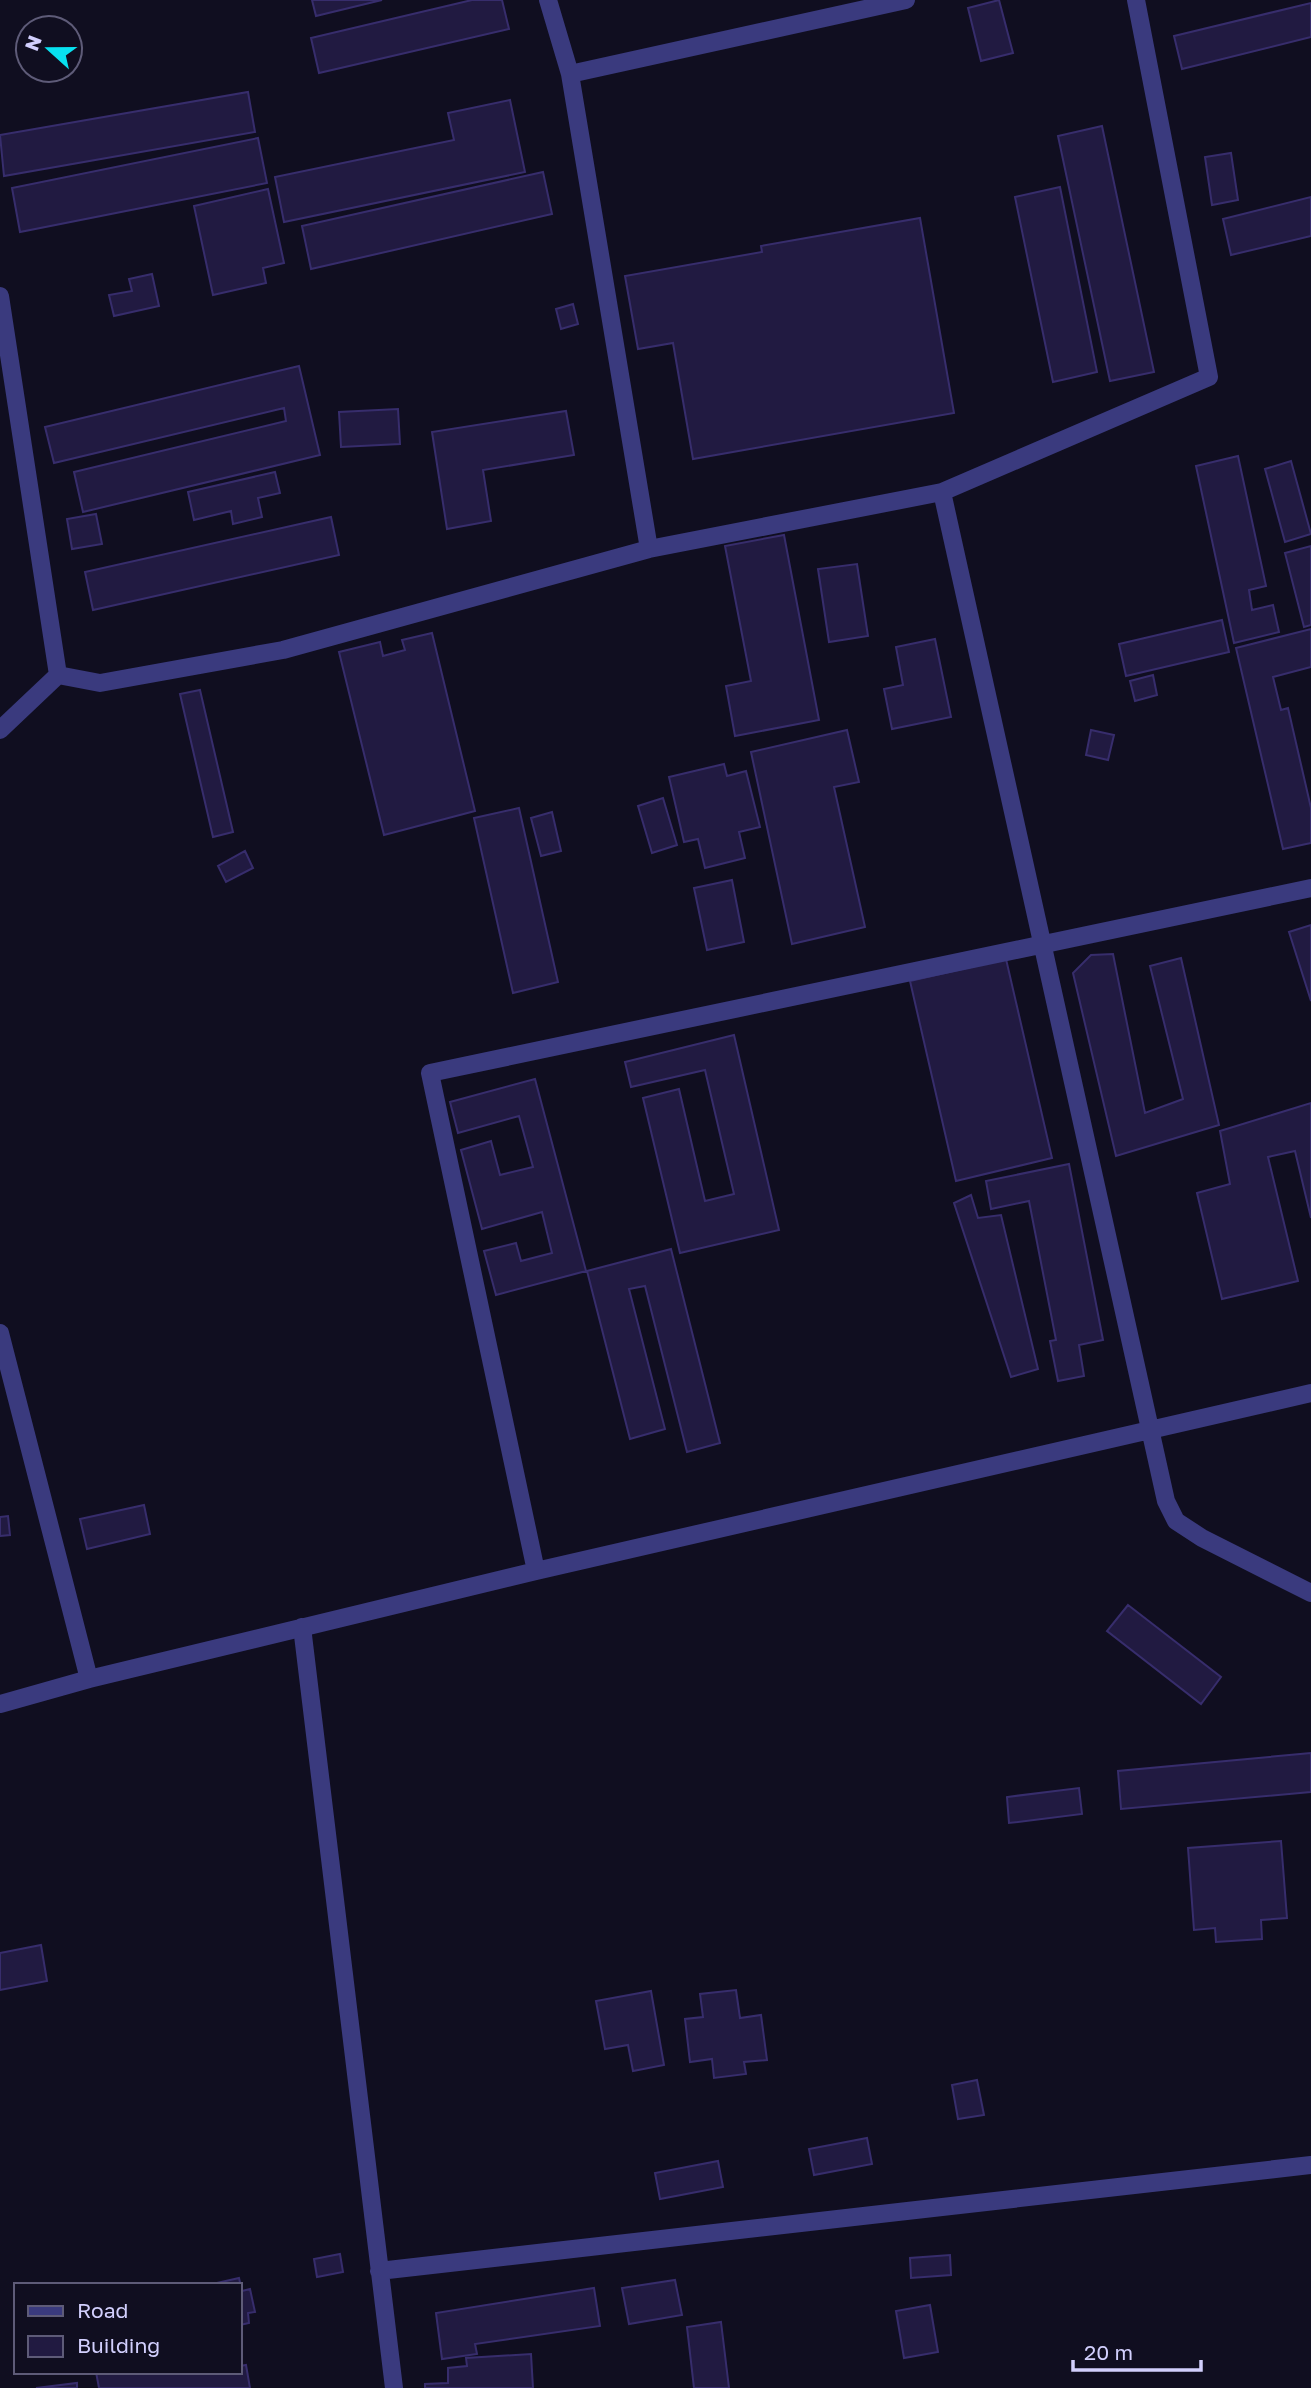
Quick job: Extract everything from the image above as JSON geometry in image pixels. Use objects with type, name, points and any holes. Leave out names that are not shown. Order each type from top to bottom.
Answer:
[{"type":"street","points":[[548,0],[570,74],[649,549]]},
{"type":"street","points":[[570,74],[906,0]]},
{"type":"street","points":[[58,675],[100,683],[284,650],[649,549],[942,492],[1209,377],[1136,0]]},
{"type":"street","points":[[0,296],[58,675]]},
{"type":"street","points":[[942,492],[1166,1501],[1177,1521],[1202,1538],[1311,1593]]},
{"type":"street","points":[[0,730],[58,675]]},
{"type":"street","points":[[536,1570],[430,1073],[1311,888]]},
{"type":"street","points":[[0,1333],[89,1679]]},
{"type":"street","points":[[0,1704],[89,1679],[536,1570],[1311,1393]]},
{"type":"street","points":[[302,1627],[394,2388]]},
{"type":"street","points":[[379,2271],[1311,2165]]},
{"type":"building","points":[[312,0],[382,0],[316,16]]},
{"type":"building","points":[[472,0],[502,0],[509,29],[319,73],[311,38]]},
{"type":"building","points":[[999,0],[1013,53],[981,61],[968,8]]},
{"type":"building","points":[[1311,3],[1311,37],[1182,69],[1174,36]]},
{"type":"building","points":[[248,92],[255,132],[4,176],[0,135]]},
{"type":"building","points":[[510,100],[525,172],[284,222],[275,177],[454,140],[448,113]]},
{"type":"building","points":[[1102,126],[1154,372],[1110,381],[1058,136]]},
{"type":"building","points":[[258,138],[267,183],[20,232],[12,188]]},
{"type":"building","points":[[1231,153],[1238,200],[1212,205],[1205,157]]},
{"type":"building","points":[[543,172],[552,214],[311,269],[302,226]]},
{"type":"building","points":[[1060,187],[1097,372],[1053,382],[1015,197]]},
{"type":"building","points":[[268,189],[284,263],[263,268],[266,283],[213,295],[194,206]]},
{"type":"building","points":[[1311,197],[1311,236],[1231,255],[1223,219]]},
{"type":"building","points":[[920,218],[954,413],[693,459],[673,343],[638,349],[625,276],[762,252],[761,246]]},
{"type":"building","points":[[152,274],[159,306],[114,316],[109,295],[132,291],[129,279]]},
{"type":"building","points":[[573,304],[578,324],[561,329],[556,309]]},
{"type":"building","points":[[299,366],[320,455],[83,512],[74,472],[286,421],[284,408],[54,463],[45,427]]},
{"type":"building","points":[[398,409],[400,444],[341,447],[339,412]]},
{"type":"building","points":[[566,411],[574,455],[483,470],[491,521],[447,529],[432,432]]},
{"type":"building","points":[[1238,456],[1266,586],[1249,590],[1252,610],[1273,605],[1279,632],[1234,643],[1196,466]]},
{"type":"building","points":[[1291,461],[1311,534],[1285,542],[1265,469]]},
{"type":"building","points":[[275,472],[280,493],[258,498],[262,517],[233,524],[231,511],[194,520],[188,492]]},
{"type":"building","points":[[96,514],[102,544],[72,549],[67,519]]},
{"type":"building","points":[[331,517],[339,555],[93,610],[85,572]]},
{"type":"building","points":[[784,535],[819,720],[735,736],[726,686],[751,681],[725,546]]},
{"type":"building","points":[[1311,546],[1311,625],[1304,627],[1285,553]]},
{"type":"building","points":[[857,564],[868,636],[829,642],[818,569]]},
{"type":"building","points":[[1222,620],[1229,652],[1126,676],[1119,644]]},
{"type":"building","points":[[1311,629],[1311,667],[1273,677],[1281,710],[1288,708],[1311,808],[1311,843],[1283,849],[1236,648]]},
{"type":"building","points":[[432,633],[475,811],[384,835],[339,652],[380,642],[383,656],[405,650],[402,640]]},
{"type":"building","points":[[935,639],[951,717],[892,729],[884,689],[903,685],[896,647]]},
{"type":"building","points":[[1153,675],[1157,695],[1135,701],[1130,681]]},
{"type":"building","points":[[200,690],[233,832],[213,837],[180,694]]},
{"type":"building","points":[[847,730],[859,782],[834,787],[865,927],[792,944],[751,752]]},
{"type":"building","points":[[1091,730],[1114,735],[1108,760],[1086,755]]},
{"type":"building","points":[[724,764],[727,776],[746,771],[760,827],[739,832],[745,858],[705,868],[698,839],[684,842],[669,777]]},
{"type":"building","points":[[663,798],[677,845],[652,853],[638,806]]},
{"type":"building","points":[[519,808],[558,982],[513,993],[474,818]]},
{"type":"building","points":[[552,812],[561,851],[541,856],[531,818]]},
{"type":"building","points":[[245,851],[253,868],[226,882],[218,866]]},
{"type":"building","points":[[732,880],[744,942],[707,950],[694,888]]},
{"type":"building","points":[[1311,925],[1311,1001],[1289,932]]},
{"type":"building","points":[[1113,954],[1145,1113],[1183,1099],[1150,966],[1181,958],[1219,1125],[1116,1156],[1073,973],[1091,955]]},
{"type":"building","points":[[1006,959],[1052,1158],[956,1181],[910,981]]},
{"type":"building","points":[[734,1035],[779,1230],[680,1253],[643,1098],[679,1089],[705,1201],[734,1194],[705,1070],[631,1087],[625,1062]]},
{"type":"building","points":[[535,1079],[586,1271],[496,1295],[484,1251],[516,1243],[521,1261],[552,1253],[542,1212],[482,1229],[461,1150],[491,1141],[500,1175],[533,1167],[519,1116],[458,1133],[450,1102]]},
{"type":"building","points":[[1311,1103],[1311,1218],[1295,1151],[1268,1157],[1298,1281],[1222,1299],[1197,1193],[1230,1184],[1220,1131]]},
{"type":"building","points":[[1069,1164],[1103,1340],[1079,1345],[1084,1376],[1058,1381],[1050,1341],[1056,1340],[1029,1201],[991,1209],[986,1181]]},
{"type":"building","points":[[971,1195],[978,1218],[1001,1215],[1038,1369],[1011,1377],[954,1203]]},
{"type":"building","points":[[671,1249],[720,1443],[687,1452],[645,1286],[629,1289],[665,1429],[630,1439],[587,1271]]},
{"type":"building","points":[[144,1505],[150,1534],[87,1549],[80,1519]]},
{"type":"building","points":[[8,1516],[10,1535],[0,1536],[0,1517]]},
{"type":"building","points":[[1128,1605],[1221,1677],[1201,1704],[1107,1631]]},
{"type":"building","points":[[1311,1753],[1311,1792],[1121,1809],[1118,1771]]},
{"type":"building","points":[[1079,1788],[1082,1814],[1009,1823],[1007,1797]]},
{"type":"building","points":[[1281,1841],[1287,1918],[1261,1920],[1262,1939],[1216,1942],[1215,1928],[1194,1930],[1188,1848]]},
{"type":"building","points":[[41,1945],[47,1981],[0,1990],[0,1953]]},
{"type":"building","points":[[736,1990],[740,2018],[761,2015],[767,2060],[744,2062],[746,2074],[714,2078],[712,2059],[690,2062],[685,2019],[703,2017],[700,1994]]},
{"type":"building","points":[[651,1991],[664,2065],[633,2071],[628,2045],[605,2049],[596,2001]]},
{"type":"building","points":[[977,2080],[984,2115],[958,2119],[952,2085]]},
{"type":"building","points":[[867,2138],[872,2164],[814,2175],[809,2149]]},
{"type":"building","points":[[718,2161],[723,2187],[660,2199],[655,2173]]},
{"type":"building","points":[[340,2254],[343,2272],[317,2277],[314,2259]]},
{"type":"building","points":[[950,2255],[951,2275],[911,2278],[910,2258]]},
{"type":"building","points":[[239,2278],[240,2283],[217,2283]]},
{"type":"building","points":[[675,2280],[682,2315],[629,2324],[622,2288]]},
{"type":"building","points":[[594,2288],[600,2326],[475,2344],[477,2354],[442,2359],[436,2313]]},
{"type":"building","points":[[250,2289],[255,2312],[248,2313],[249,2323],[242,2325],[242,2291]]},
{"type":"building","points":[[930,2305],[938,2352],[904,2358],[896,2311]]},
{"type":"building","points":[[721,2322],[729,2388],[694,2388],[687,2327]]},
{"type":"building","points":[[531,2354],[533,2388],[425,2388],[425,2384],[448,2383],[448,2368],[467,2366],[466,2358]]},
{"type":"building","points":[[246,2365],[250,2388],[99,2388],[96,2374],[242,2374],[242,2366]]},
{"type":"building","points":[[77,2383],[77,2388],[36,2388]]}]
